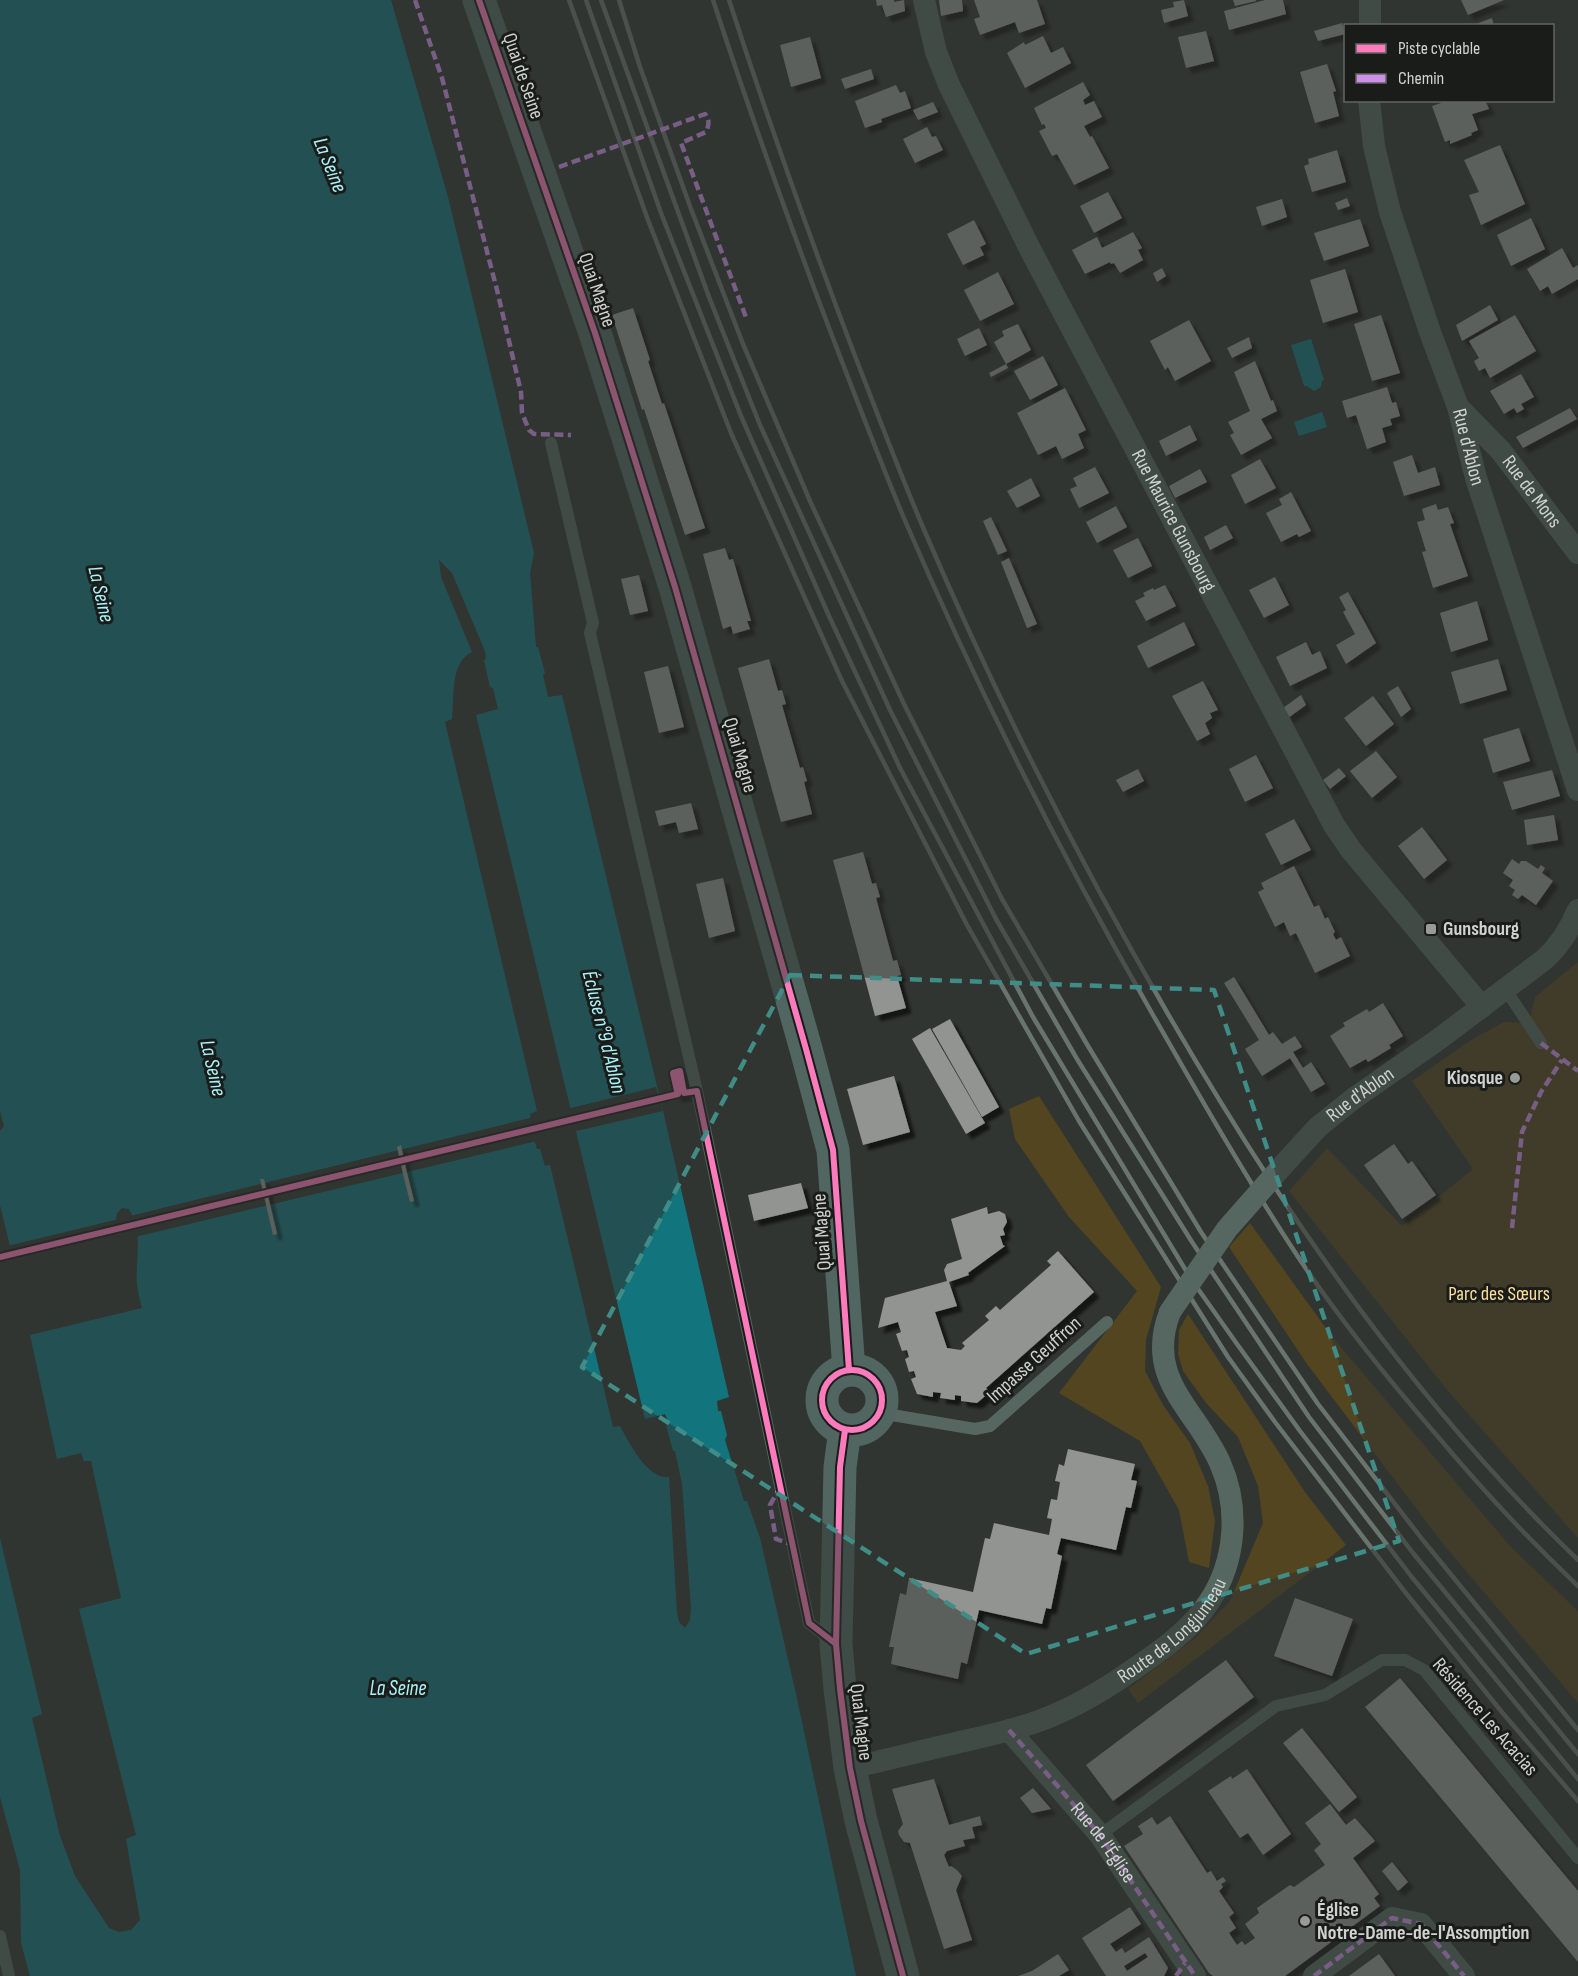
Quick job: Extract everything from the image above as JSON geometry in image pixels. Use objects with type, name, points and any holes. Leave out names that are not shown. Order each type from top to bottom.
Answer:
[{"type":"main road","name":"Quai de Seine","points":[[479,0],[537,164]]},
{"type":"main road","name":"Quai Magne","points":[[537,164],[595,333],[675,587],[830,1138],[833,1150],[849,1370]]},
{"type":"main road","points":[[849,1370],[867,1373],[880,1386],[883,1395],[880,1413],[866,1428],[855,1431],[845,1430],[829,1420],[822,1402],[823,1393],[832,1377],[849,1370]]},
{"type":"main road","name":"Quai Magne","points":[[845,1430],[840,1467],[836,1644],[850,1768],[861,1821],[903,1976]]},
{"type":"street","name":"Rue Maurice Gunsbourg","points":[[924,0],[936,52],[949,85],[1031,252],[1334,825],[1351,850],[1482,1008]]},
{"type":"street","points":[[1370,0],[1370,24]]},
{"type":"street","name":"Rue d'Ablon","points":[[1369,102],[1374,146],[1390,212],[1430,333],[1458,407],[1476,478],[1578,790]]},
{"type":"street","name":"Rue de Mons","points":[[1458,407],[1501,451],[1578,553]]},
{"type":"street","name":"Rue d'Ablon","points":[[1170,1312],[1227,1229],[1318,1127],[1353,1099],[1506,990],[1555,949],[1568,931],[1578,910]]},
{"type":"street","name":"Route de Longjumeau","points":[[850,1768],[1009,1730],[1044,1719],[1107,1688],[1152,1657],[1190,1624],[1209,1603],[1224,1575],[1231,1548],[1233,1523],[1229,1487],[1220,1463],[1204,1433],[1168,1378],[1163,1358],[1163,1336],[1170,1312]]},
{"type":"street","name":"Rue de l'Église","points":[[1009,1730],[1100,1835],[1185,1972]]},
{"type":"street","points":[[1314,1976],[1392,1918],[1421,1924],[1464,1976]]},
{"type":"lane","points":[[551,443],[593,623],[590,633],[699,1102],[809,1623],[836,1644]]},
{"type":"lane","points":[[1506,990],[1541,1043]]},
{"type":"lane","name":"Impasse Geuffron","points":[[880,1413],[975,1429],[990,1426],[1107,1322]]},
{"type":"lane","name":"Résidence Les Acacias","points":[[1100,1835],[1276,1706],[1325,1695],[1382,1660],[1405,1660],[1424,1670],[1578,1858]]},
{"type":"lane","points":[[0,1936],[9,1976]]},
{"type":"highlighted area","points":[[790,975],[1214,990],[1399,1541],[1026,1654],[582,1367]]},
{"type":"green space","name":"Parc des Sœurs","points":[[1578,962],[1578,1538],[1448,1391],[1289,1191],[1327,1148],[1402,1226],[1473,1169],[1412,1081],[1471,1040],[1504,1022],[1529,1023],[1535,997]]},
{"type":"green space","points":[[1039,1096],[1161,1287],[1146,1340],[1145,1371],[1163,1405],[1190,1443],[1208,1486],[1215,1521],[1209,1568],[1189,1562],[1179,1510],[1140,1441],[1059,1393],[1137,1291],[1069,1217],[1015,1139],[1009,1109]]},
{"type":"green space","points":[[1250,1223],[1333,1338],[1510,1546],[1578,1611],[1578,1703],[1443,1544],[1307,1364],[1229,1247]]},
{"type":"green space","points":[[1188,1314],[1305,1492],[1346,1545],[1138,1703],[1128,1689],[1195,1638],[1230,1601],[1263,1523],[1258,1486],[1238,1437],[1206,1403],[1183,1371],[1178,1354],[1179,1330]]},
{"type":"water","name":"La Seine","points":[[0,0],[391,0],[448,197],[534,553],[530,573],[536,647],[538,647],[545,673],[543,675],[548,697],[562,695],[663,1111],[729,1397],[717,1401],[718,1411],[721,1411],[727,1435],[725,1440],[744,1501],[747,1501],[760,1538],[856,1976],[30,1976],[21,1943],[20,1870],[0,1797],[0,1538],[42,1714],[32,1718],[60,1836],[75,1876],[109,1928],[119,1932],[131,1930],[140,1920],[126,1839],[136,1835],[79,1609],[121,1598],[91,1461],[84,1461],[81,1453],[57,1459],[30,1335],[142,1308],[137,1284],[138,1237],[129,1209],[122,1208],[117,1213],[115,1224],[11,1250],[0,1205],[0,1131],[4,1126],[0,1111]],"holes":[[[439,560],[452,573],[485,651],[486,659],[484,660],[490,687],[493,688],[498,709],[476,715],[645,1419],[665,1414],[669,1423],[666,1425],[673,1451],[675,1451],[682,1484],[691,1608],[690,1620],[685,1628],[679,1622],[677,1613],[669,1477],[654,1473],[647,1467],[620,1426],[613,1427],[550,1165],[545,1166],[529,1122],[530,1114],[537,1111],[445,722],[452,719],[454,681],[460,664],[472,652],[441,577]]]},
{"type":"water","points":[[1311,339],[1324,380],[1321,387],[1314,391],[1304,386],[1291,345]]},
{"type":"water","points":[[1322,412],[1327,427],[1299,436],[1294,422]]},
{"type":"pier","points":[[656,1087],[663,1111],[572,1132],[567,1109]]},
{"type":"pier","points":[[534,1117],[537,1141],[135,1237],[130,1216]]},
{"type":"pier","points":[[119,1219],[116,1227],[12,1253],[8,1251],[7,1246]]},
{"type":"building","points":[[876,0],[894,0],[894,2],[904,0],[905,11],[886,17],[882,5],[877,6]]},
{"type":"building","points":[[939,0],[962,0],[963,11],[941,16]]},
{"type":"building","points":[[974,0],[1037,0],[1045,24],[1019,33],[1015,22],[980,35],[974,19],[980,17]]},
{"type":"building","points":[[1184,0],[1188,16],[1164,23],[1161,10],[1174,7],[1173,2]]},
{"type":"building","points":[[1233,0],[1256,0],[1256,1],[1235,6]]},
{"type":"building","points":[[1265,0],[1283,0],[1286,14],[1229,30],[1224,11]]},
{"type":"building","points":[[1461,0],[1504,0],[1468,15]]},
{"type":"building","points":[[1492,18],[1494,24],[1476,24]]},
{"type":"building","points":[[1342,23],[1344,34],[1318,41],[1314,31]]},
{"type":"building","points":[[1206,31],[1214,61],[1186,68],[1178,37]]},
{"type":"building","points":[[1043,36],[1051,53],[1063,47],[1071,63],[1025,88],[1007,53],[1024,42],[1025,45]]},
{"type":"building","points":[[810,37],[821,78],[791,87],[780,45]]},
{"type":"building","points":[[1327,64],[1336,91],[1333,92],[1339,116],[1315,123],[1300,72]]},
{"type":"building","points":[[871,69],[874,79],[845,89],[841,79]]},
{"type":"building","points":[[1083,82],[1090,95],[1083,100],[1085,105],[1094,101],[1102,117],[1084,126],[1109,168],[1074,185],[1057,154],[1052,156],[1039,131],[1046,128],[1044,124],[1042,125],[1034,108]]},
{"type":"building","points":[[896,85],[900,93],[905,91],[911,108],[881,119],[882,122],[865,128],[855,101]]},
{"type":"building","points":[[933,102],[938,112],[918,120],[913,110]]},
{"type":"building","points":[[1444,102],[1486,102],[1489,109],[1472,114],[1478,130],[1450,144],[1450,140],[1445,142],[1432,106]]},
{"type":"building","points":[[927,127],[932,137],[936,136],[943,150],[915,163],[903,139]]},
{"type":"building","points":[[1500,145],[1525,204],[1481,225],[1469,195],[1479,192],[1464,160]]},
{"type":"building","points":[[1337,150],[1346,182],[1312,192],[1304,166],[1309,164],[1308,159]]},
{"type":"building","points":[[1108,192],[1122,218],[1094,233],[1080,206]]},
{"type":"building","points":[[1347,198],[1350,206],[1338,210],[1335,203]]},
{"type":"building","points":[[1282,199],[1287,217],[1262,226],[1256,207]]},
{"type":"building","points":[[1531,218],[1545,249],[1511,266],[1497,235]]},
{"type":"building","points":[[1360,219],[1369,246],[1324,261],[1314,233]]},
{"type":"building","points":[[974,220],[986,244],[980,247],[984,255],[963,265],[947,234]]},
{"type":"building","points":[[1133,232],[1142,248],[1138,250],[1143,260],[1120,273],[1114,263],[1110,262],[1085,274],[1072,250],[1097,237],[1102,248]]},
{"type":"building","points":[[1562,248],[1573,268],[1578,265],[1578,279],[1552,294],[1548,286],[1540,291],[1527,269]]},
{"type":"building","points":[[1162,268],[1166,276],[1157,282],[1153,273]]},
{"type":"building","points":[[1345,269],[1358,312],[1323,323],[1310,280]]},
{"type":"building","points":[[998,272],[1014,304],[980,321],[964,290]]},
{"type":"building","points":[[1490,305],[1498,320],[1462,341],[1456,325]]},
{"type":"building","points":[[633,308],[662,404],[664,403],[705,528],[685,535],[612,315]]},
{"type":"building","points":[[1381,315],[1400,373],[1372,381],[1354,324]]},
{"type":"building","points":[[1515,315],[1536,351],[1490,378],[1485,368],[1479,371],[1474,361],[1479,358],[1469,341]]},
{"type":"building","points":[[1189,320],[1211,361],[1175,381],[1168,367],[1165,370],[1150,341]]},
{"type":"building","points":[[1018,324],[1031,350],[1006,364],[994,342],[1004,336],[1002,331]]},
{"type":"building","points":[[979,328],[987,345],[965,356],[957,339]]},
{"type":"building","points":[[1249,337],[1252,348],[1232,358],[1227,348]]},
{"type":"building","points":[[1043,356],[1058,385],[1030,400],[1014,371]]},
{"type":"building","points":[[1255,361],[1277,411],[1261,419],[1272,438],[1241,455],[1230,435],[1234,433],[1228,422],[1250,411],[1234,372]]},
{"type":"building","points":[[1006,364],[1008,368],[991,377],[989,373]]},
{"type":"building","points":[[1521,374],[1534,397],[1521,404],[1524,409],[1517,413],[1514,408],[1504,414],[1490,391]]},
{"type":"building","points":[[1387,387],[1392,403],[1396,402],[1400,416],[1390,419],[1392,425],[1382,428],[1386,442],[1367,449],[1356,415],[1347,418],[1342,401]]},
{"type":"building","points":[[1065,388],[1086,430],[1078,434],[1084,448],[1062,459],[1056,446],[1038,455],[1017,413]]},
{"type":"building","points":[[1570,408],[1577,419],[1523,448],[1516,437]]},
{"type":"building","points":[[1190,425],[1197,440],[1166,456],[1159,441]]},
{"type":"building","points":[[1412,455],[1418,473],[1435,467],[1440,485],[1404,496],[1393,462]]},
{"type":"building","points":[[1260,459],[1276,488],[1245,504],[1231,475]]},
{"type":"building","points":[[1095,467],[1109,493],[1079,508],[1070,489],[1077,486],[1073,478]]},
{"type":"building","points":[[1200,469],[1207,482],[1175,498],[1169,486]]},
{"type":"building","points":[[1031,478],[1040,496],[1017,508],[1007,491]]},
{"type":"building","points":[[1291,492],[1311,531],[1299,537],[1297,534],[1281,542],[1266,513],[1282,505],[1279,499]]},
{"type":"building","points":[[1436,504],[1438,510],[1448,507],[1454,523],[1450,524],[1468,576],[1433,588],[1422,552],[1426,551],[1417,522],[1425,520],[1422,509]]},
{"type":"building","points":[[1116,506],[1127,527],[1097,543],[1086,522]]},
{"type":"building","points":[[991,517],[1007,551],[998,555],[983,521]]},
{"type":"building","points":[[1226,525],[1233,538],[1210,550],[1204,537]]},
{"type":"building","points":[[1138,538],[1152,566],[1128,578],[1113,550]]},
{"type":"building","points":[[725,548],[729,560],[733,559],[751,621],[747,621],[750,629],[733,634],[731,626],[723,629],[703,554]]},
{"type":"building","points":[[1009,558],[1037,624],[1027,628],[1001,562]]},
{"type":"building","points":[[639,575],[648,611],[630,615],[621,579]]},
{"type":"building","points":[[1275,577],[1289,605],[1264,618],[1249,590]]},
{"type":"building","points":[[1165,585],[1176,606],[1146,621],[1135,601],[1145,596],[1143,593]]},
{"type":"building","points":[[1348,592],[1376,643],[1346,664],[1336,645],[1355,634],[1343,612],[1346,610],[1339,597]]},
{"type":"building","points":[[1477,601],[1488,640],[1451,652],[1440,613]]},
{"type":"building","points":[[1184,622],[1195,645],[1148,668],[1137,646]]},
{"type":"building","points":[[1306,642],[1312,655],[1320,651],[1327,668],[1290,686],[1276,657]]},
{"type":"building","points":[[769,659],[778,691],[782,690],[786,704],[782,705],[800,768],[803,767],[807,781],[804,782],[812,814],[781,822],[738,668]]},
{"type":"building","points":[[1498,659],[1507,690],[1460,704],[1451,672]]},
{"type":"building","points":[[668,666],[684,727],[659,733],[644,672]]},
{"type":"building","points":[[1203,681],[1218,710],[1210,713],[1212,718],[1205,723],[1210,734],[1197,741],[1172,696]]},
{"type":"building","points":[[1398,686],[1411,709],[1401,717],[1387,693]]},
{"type":"building","points":[[1301,695],[1306,705],[1288,718],[1283,708]]},
{"type":"building","points":[[1373,696],[1394,724],[1366,746],[1344,718]]},
{"type":"building","points":[[1519,728],[1530,761],[1493,773],[1483,739]]},
{"type":"building","points":[[1376,751],[1397,777],[1372,798],[1350,771]]},
{"type":"building","points":[[1256,755],[1273,788],[1245,802],[1229,769]]},
{"type":"building","points":[[1339,768],[1346,776],[1330,789],[1323,780]]},
{"type":"building","points":[[1138,769],[1144,781],[1123,792],[1116,780]]},
{"type":"building","points":[[1552,770],[1560,796],[1512,810],[1503,782]]},
{"type":"building","points":[[691,803],[698,829],[679,833],[676,822],[659,826],[655,811]]},
{"type":"building","points":[[1554,815],[1558,840],[1527,845],[1524,820]]},
{"type":"building","points":[[1294,819],[1311,850],[1281,865],[1265,834]]},
{"type":"building","points":[[1422,827],[1447,860],[1424,879],[1398,846]]},
{"type":"building","points":[[863,852],[872,884],[876,883],[880,897],[876,898],[893,961],[897,960],[901,975],[897,976],[906,1008],[875,1016],[833,860]]},
{"type":"building","points":[[1512,859],[1519,864],[1521,861],[1526,861],[1538,869],[1541,865],[1545,868],[1542,873],[1553,881],[1536,905],[1522,895],[1518,899],[1512,895],[1515,890],[1509,886],[1513,880],[1503,873]]},
{"type":"building","points":[[1294,866],[1314,907],[1319,905],[1325,919],[1328,917],[1336,940],[1341,937],[1350,956],[1315,973],[1296,933],[1290,936],[1284,922],[1275,927],[1258,892],[1264,889],[1261,883]]},
{"type":"building","points":[[723,878],[735,931],[709,938],[696,884]]},
{"type":"building","points":[[1234,977],[1269,1035],[1273,1032],[1282,1044],[1295,1036],[1302,1047],[1293,1052],[1303,1068],[1311,1062],[1325,1084],[1311,1092],[1290,1058],[1262,1076],[1245,1049],[1259,1040],[1224,983]]},
{"type":"building","points":[[1383,1003],[1403,1036],[1389,1045],[1391,1048],[1368,1062],[1366,1059],[1350,1068],[1330,1036],[1345,1026],[1343,1023]]},
{"type":"building","points":[[950,1019],[999,1107],[982,1117],[932,1029]]},
{"type":"building","points":[[930,1028],[985,1123],[966,1134],[912,1039]]},
{"type":"building","points":[[681,1067],[687,1095],[676,1097],[669,1070]]},
{"type":"building","points":[[894,1076],[910,1132],[863,1145],[847,1089]]},
{"type":"building","points":[[1394,1144],[1408,1164],[1412,1161],[1436,1195],[1402,1219],[1364,1165]]},
{"type":"building","points":[[401,1145],[414,1201],[410,1202],[397,1147]]},
{"type":"building","points":[[260,1179],[264,1179],[277,1234],[273,1235]]},
{"type":"building","points":[[801,1183],[808,1208],[754,1221],[748,1195]]},
{"type":"building","points":[[987,1207],[988,1214],[999,1211],[1005,1214],[1007,1222],[1003,1229],[1005,1235],[1000,1236],[1005,1246],[968,1273],[969,1275],[949,1282],[957,1306],[935,1312],[947,1348],[961,1350],[965,1346],[962,1343],[989,1320],[985,1316],[996,1306],[1000,1310],[1051,1265],[1047,1261],[1058,1251],[1094,1292],[986,1388],[990,1392],[977,1403],[961,1401],[961,1396],[955,1395],[955,1400],[940,1398],[941,1393],[933,1392],[933,1397],[917,1394],[911,1379],[916,1377],[914,1371],[909,1372],[905,1359],[909,1357],[907,1350],[902,1351],[896,1334],[901,1332],[898,1322],[878,1328],[885,1298],[947,1281],[944,1270],[947,1264],[962,1259],[951,1219]]},
{"type":"building","points":[[1068,1449],[1135,1464],[1131,1480],[1137,1481],[1131,1508],[1126,1507],[1116,1550],[1061,1538],[1057,1554],[1062,1556],[1051,1609],[1046,1608],[1042,1624],[979,1610],[967,1664],[961,1662],[958,1679],[891,1664],[894,1647],[889,1647],[900,1593],[906,1595],[909,1578],[973,1592],[985,1538],[990,1539],[994,1523],[1049,1535],[1052,1519],[1047,1518],[1051,1499],[1057,1500],[1060,1482],[1055,1481],[1059,1464],[1064,1466]]},
{"type":"building","points":[[1295,1598],[1353,1619],[1332,1676],[1274,1656]]},
{"type":"building","points":[[1226,1660],[1254,1697],[1113,1801],[1086,1765]]},
{"type":"building","points":[[1400,1678],[1578,1891],[1578,1962],[1365,1707]]},
{"type":"building","points":[[1302,1728],[1357,1797],[1339,1812],[1283,1743]]},
{"type":"building","points":[[1247,1769],[1291,1834],[1263,1855],[1248,1833],[1240,1838],[1208,1791]]},
{"type":"building","points":[[934,1779],[949,1825],[980,1816],[982,1825],[972,1827],[975,1838],[963,1840],[965,1846],[947,1851],[944,1855],[949,1867],[957,1870],[962,1876],[956,1890],[972,1940],[944,1949],[910,1843],[904,1842],[899,1835],[898,1831],[903,1824],[892,1789]]},
{"type":"building","points":[[1033,1788],[1051,1809],[1032,1813],[1020,1798]]},
{"type":"building","points":[[1330,1804],[1346,1825],[1355,1818],[1375,1841],[1353,1858],[1379,1894],[1374,1898],[1380,1906],[1285,1976],[1213,1976],[1209,1973],[1124,1846],[1143,1834],[1138,1826],[1152,1817],[1157,1825],[1170,1816],[1207,1873],[1211,1871],[1217,1881],[1223,1877],[1226,1881],[1221,1884],[1223,1887],[1219,1891],[1234,1913],[1229,1917],[1236,1928],[1229,1933],[1237,1945],[1242,1941],[1245,1945],[1255,1938],[1245,1924],[1259,1913],[1257,1908],[1290,1885],[1294,1887],[1325,1865],[1314,1850],[1321,1844],[1305,1823]]},
{"type":"building","points":[[1392,1862],[1408,1882],[1398,1891],[1382,1871]]},
{"type":"building","points":[[1130,1907],[1141,1924],[1110,1944],[1116,1952],[1122,1948],[1125,1953],[1149,1937],[1168,1968],[1164,1976],[1106,1976],[1082,1938]],"holes":[[[1145,1953],[1148,1957],[1127,1971],[1124,1966]]]},
{"type":"building","points":[[1058,1954],[1069,1970],[1059,1976],[1018,1976],[1032,1971]]},
{"type":"building","points":[[1379,1954],[1395,1976],[1349,1976]]},
{"type":"railway","points":[[569,0],[648,220],[731,433],[842,681],[967,925],[1079,1121],[1228,1357],[1405,1592],[1501,1711],[1578,1801]]},
{"type":"railway","points":[[586,0],[661,213],[741,416],[829,616],[900,768],[1033,1017],[1191,1279],[1237,1344],[1411,1576],[1578,1779]]},
{"type":"railway","points":[[601,0],[709,297],[760,425],[890,710],[996,919],[1077,1059],[1192,1242],[1309,1417],[1413,1553],[1578,1754]]},
{"type":"railway","points":[[619,0],[640,67],[691,209],[743,344],[810,501],[904,704],[1002,899],[1201,1232],[1318,1404],[1422,1539],[1578,1730]]},
{"type":"railway","points":[[713,0],[796,240],[903,516],[990,706],[1085,893],[1219,1130],[1322,1292],[1377,1363],[1468,1472],[1578,1586]]},
{"type":"railway","points":[[729,0],[822,267],[916,510],[1009,716],[1102,896],[1212,1088],[1257,1160],[1354,1302],[1460,1435],[1578,1560]]},
{"type":"marked path","points":[[415,0],[442,78],[497,290],[521,392],[522,413],[529,430],[534,434],[571,435]]},
{"type":"marked path","points":[[559,167],[705,114],[708,118],[706,132],[681,143],[747,320]]},
{"type":"marked path","points":[[1541,1043],[1578,1071]]},
{"type":"marked path","points":[[1512,1228],[1522,1132],[1541,1092],[1562,1060]]},
{"type":"marked path","points":[[781,1486],[770,1505],[776,1539],[793,1545]]},
{"type":"marked path","points":[[1009,1730],[1100,1835],[1195,1976]]},
{"type":"marked path","points":[[1314,1976],[1392,1918],[1421,1924],[1464,1976]]},
{"type":"marked path","points":[[1176,1976],[1185,1963]]},
{"type":"cycle path","points":[[479,0],[595,333],[675,587],[806,1049],[833,1150],[849,1370]]},
{"type":"cycle path","points":[[0,1257],[678,1094],[674,1073],[679,1072],[683,1090],[677,1091],[673,1073],[680,1071],[684,1093],[697,1091],[809,1623],[836,1644]]},
{"type":"cycle path","points":[[846,1370],[858,1370],[869,1375],[877,1383],[882,1400],[880,1412],[869,1425],[858,1430],[846,1430],[835,1425],[827,1417],[822,1406],[822,1394],[827,1383],[835,1375],[846,1370]]},
{"type":"cycle path","points":[[845,1430],[840,1467],[836,1644],[840,1689],[850,1768],[861,1821],[903,1976]]},
{"type":"place","name":"Gunsbourg","points":[[1431,929]]},
{"type":"place","name":"Kiosque","points":[[1515,1078]]},
{"type":"place","name":"Église Notre-Dame-de-l'Assomption","points":[[1305,1921]]},
{"type":"water label","name":"Écluse n°9 d'Ablon","points":[[604,1032]]}]
